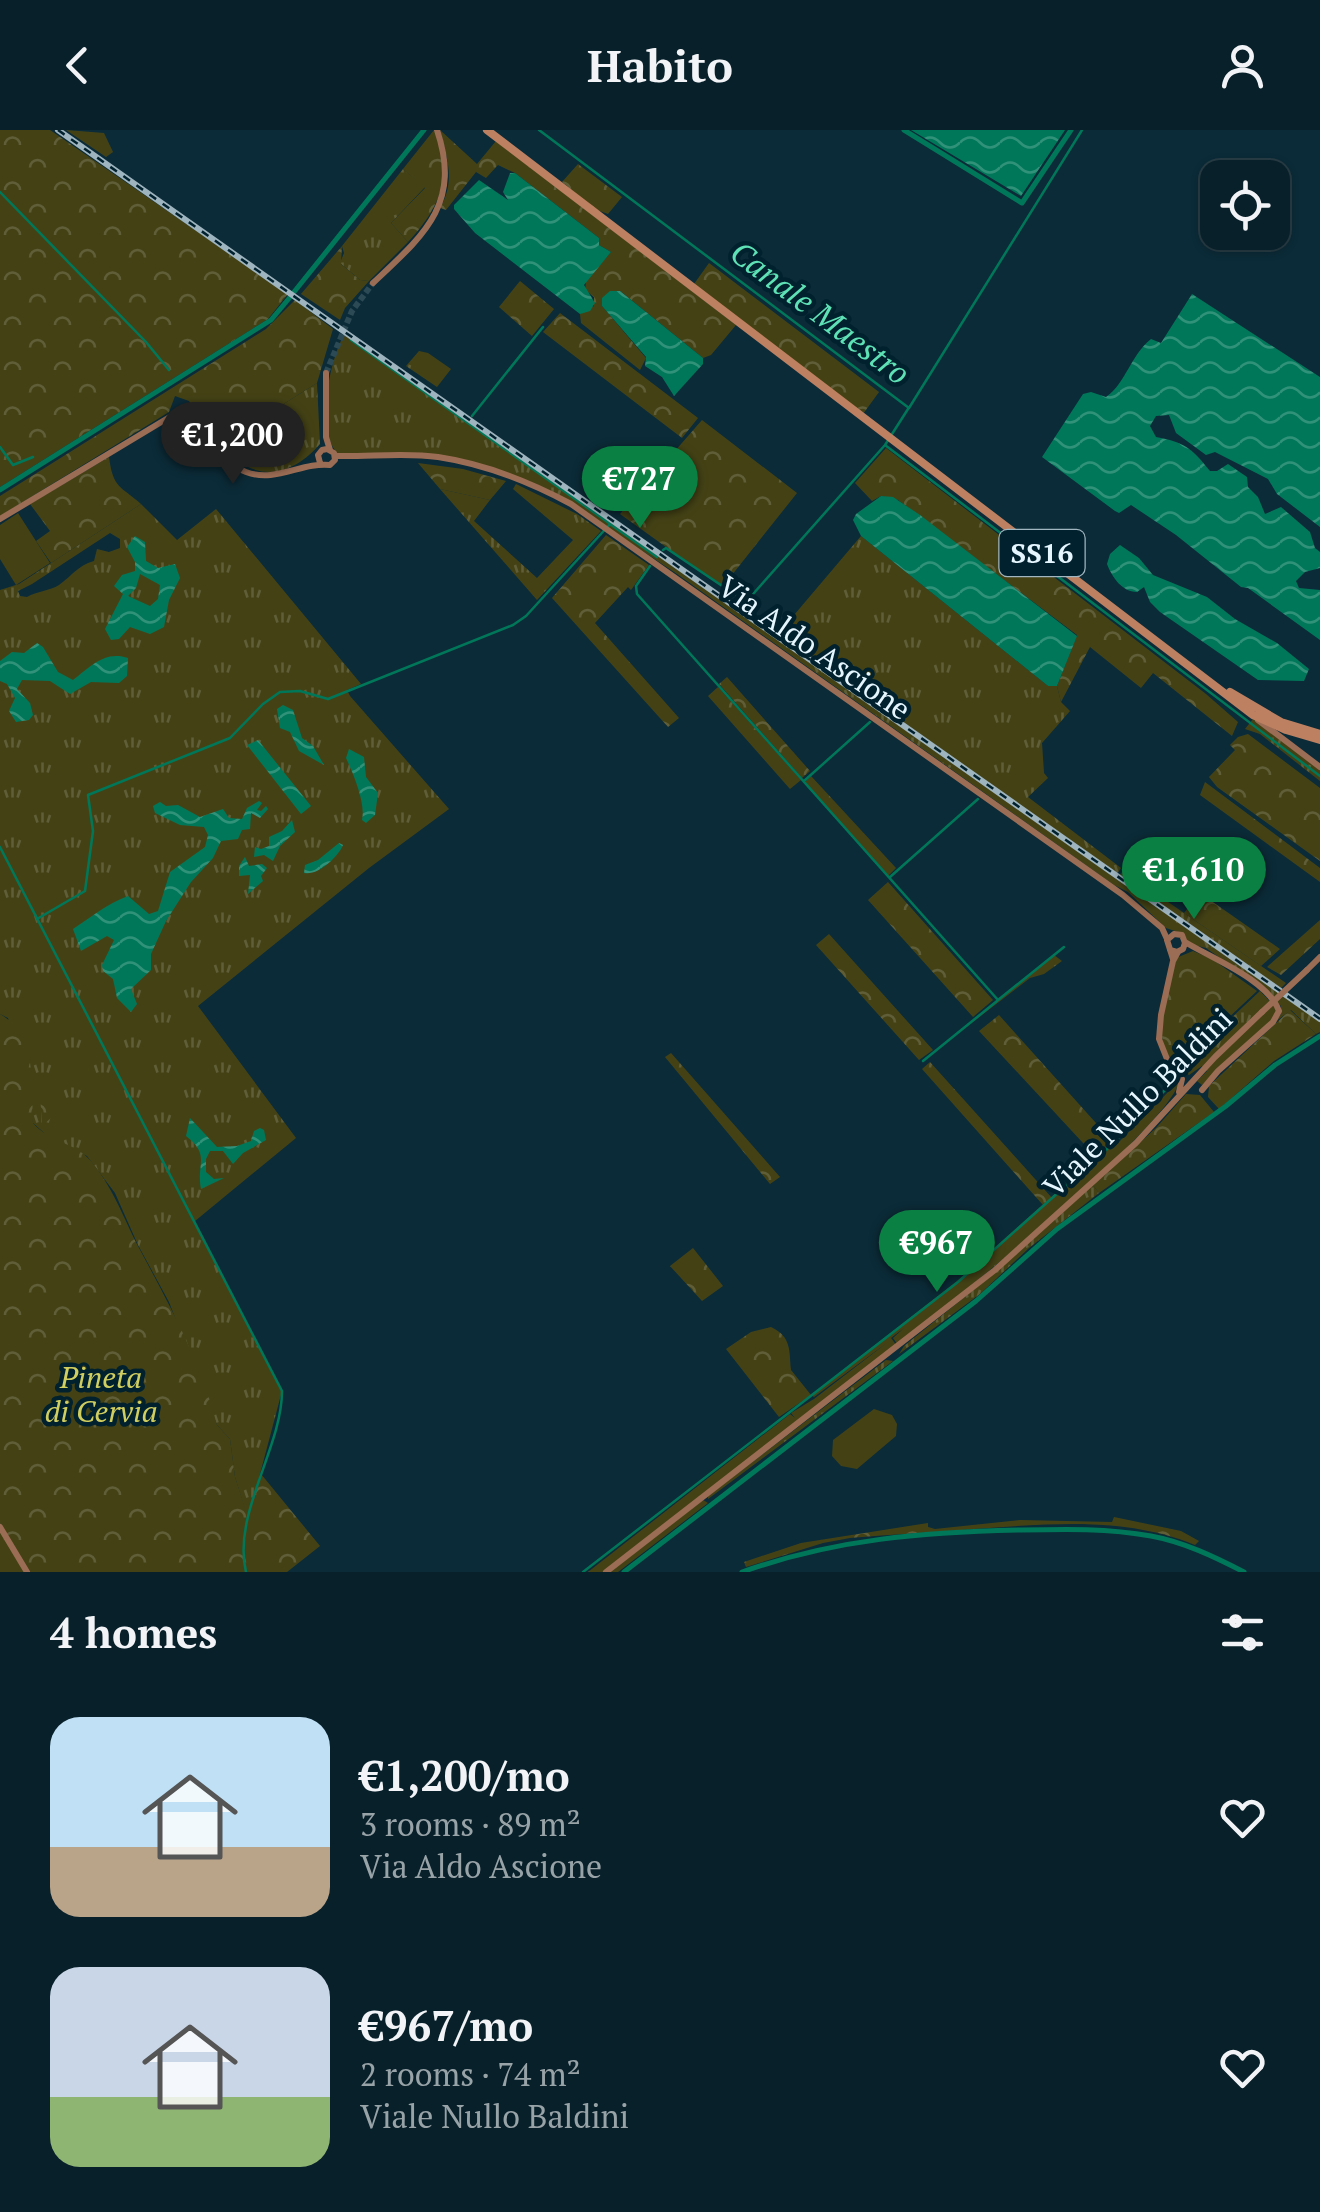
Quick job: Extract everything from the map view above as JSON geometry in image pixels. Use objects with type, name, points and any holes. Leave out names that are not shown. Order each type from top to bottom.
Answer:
[{"type":"main road","name":"SS16","points":[[487,130],[1253,716],[1286,730],[1320,737]]},
{"type":"main road","name":"SS16","points":[[1192,668],[1263,714],[1320,737]]},
{"type":"street","points":[[373,282],[428,226],[444,194],[446,167],[437,130]]},
{"type":"street","points":[[326,373],[327,456]]},
{"type":"street","name":"Via Aldo Ascione","points":[[0,519],[173,415],[189,418],[240,470],[268,476],[298,469],[327,456],[434,456],[467,463],[549,492],[1124,894],[1171,936],[1182,935],[1195,948]]},
{"type":"street","points":[[1253,716],[1320,767]]},
{"type":"street","points":[[1171,936],[1176,951]]},
{"type":"street","points":[[1171,1106],[1182,1086],[1159,1040],[1161,1015],[1176,951],[1185,942]]},
{"type":"street","points":[[1176,951],[1195,948],[1217,958],[1261,989],[1276,1002],[1279,1011],[1273,1022],[1202,1090],[1181,1094]]},
{"type":"street","name":"Viale Nullo Baldini","points":[[606,1572],[971,1290],[1136,1143],[1199,1074],[1320,957]]},
{"type":"street","points":[[1179,1074],[1199,1074],[1196,1086],[1202,1090]]},
{"type":"street","points":[[0,1526],[27,1572]]},
{"type":"green space","points":[[0,130],[50,130],[288,294],[268,319],[0,487]]},
{"type":"green space","points":[[66,130],[104,133],[113,152],[106,157]]},
{"type":"green space","points":[[434,130],[443,162],[441,191],[408,242],[391,223],[425,188],[403,169]]},
{"type":"green space","points":[[440,130],[477,164],[496,141],[736,325],[711,355],[703,358],[620,291],[602,306],[646,358],[640,370],[581,323],[580,314],[594,306],[594,297],[585,290],[586,281],[611,252],[599,245],[599,238],[515,173],[498,165],[486,178],[476,172],[446,210],[440,208],[449,179]]},
{"type":"green space","points":[[578,164],[622,197],[608,214],[594,209],[562,182]]},
{"type":"green space","points":[[403,169],[425,187],[391,223],[408,242],[369,281],[360,280],[340,263],[342,246]]},
{"type":"green space","points":[[342,246],[341,264],[360,280],[369,281],[345,308],[340,320],[301,294]]},
{"type":"green space","points":[[709,263],[879,392],[863,414],[694,284]]},
{"type":"green space","points":[[520,281],[554,309],[532,336],[499,307]]},
{"type":"green space","points":[[295,300],[333,329],[317,383],[220,444],[189,401],[175,396],[169,412],[0,516],[0,496],[266,329]]},
{"type":"green space","points":[[560,313],[698,418],[682,438],[543,332]]},
{"type":"green space","points":[[345,333],[1320,1021],[1320,1032],[1316,1034],[1291,1010],[1275,1022],[1281,1006],[1257,984],[1206,948],[1190,944],[1181,933],[1166,928],[1128,892],[562,497],[468,461],[337,453],[327,428],[327,394]]},
{"type":"green space","points":[[419,351],[451,369],[437,387],[406,366]]},
{"type":"green space","points":[[317,383],[320,444],[296,464],[277,471],[257,470],[239,462],[220,444]]},
{"type":"green space","points":[[702,420],[797,493],[724,585],[620,514]]},
{"type":"green space","points":[[886,448],[1206,694],[1238,722],[1232,736],[1153,673],[1141,688],[1090,647],[1061,702],[1057,686],[1077,635],[898,500],[881,496],[872,501],[855,483]]},
{"type":"green space","points":[[109,457],[116,481],[141,504],[51,563],[36,541],[50,531],[30,504]]},
{"type":"green space","points":[[418,463],[463,469],[506,481],[490,500],[440,489]]},
{"type":"green space","points":[[516,484],[577,514],[601,531],[537,600],[440,489],[490,500],[474,521],[537,578],[573,540],[513,489]]},
{"type":"green space","points":[[141,504],[177,540],[216,509],[361,684],[347,690],[350,696],[449,809],[198,1006],[296,1138],[195,1221],[282,1391],[248,1519],[235,1477],[230,1439],[217,1425],[169,1302],[115,1193],[87,1156],[52,1140],[33,1123],[8,1018],[0,1014],[0,590],[19,584]],"holes":[[[110,533],[120,539],[120,548],[109,552],[97,549],[94,561],[59,585],[20,596],[18,591]]]},
{"type":"green space","points":[[18,513],[50,563],[16,585],[0,559],[0,525]]},
{"type":"green space","points":[[606,535],[649,565],[631,590],[628,587],[595,623],[679,718],[668,727],[552,598]]},
{"type":"green space","points":[[861,536],[1048,686],[1057,686],[1061,702],[1070,711],[1042,743],[1044,773],[1048,778],[1028,797],[1121,868],[1117,874],[778,634]]},
{"type":"green space","points":[[727,677],[810,771],[802,778],[719,684]]},
{"type":"green space","points":[[718,687],[801,780],[790,789],[708,696]]},
{"type":"green space","points":[[1253,719],[1320,770],[1320,781],[1260,734],[1245,729]]},
{"type":"green space","points":[[1248,734],[1320,788],[1320,861],[1217,787],[1209,777],[1235,750],[1230,745]]},
{"type":"green space","points":[[811,776],[896,868],[888,876],[805,782]]},
{"type":"green space","points":[[1205,782],[1320,868],[1320,882],[1200,795]]},
{"type":"green space","points":[[1123,871],[1286,983],[1280,989],[1119,876]]},
{"type":"green space","points":[[888,882],[993,1000],[973,1017],[868,900]]},
{"type":"green space","points":[[1200,893],[1280,949],[1261,966],[1184,913]]},
{"type":"green space","points":[[1320,920],[1320,939],[1281,975],[1267,967]]},
{"type":"green space","points":[[829,934],[933,1050],[919,1060],[816,945]]},
{"type":"green space","points":[[1193,951],[1212,959],[1257,991],[1225,1021],[1188,1068],[1174,1064],[1166,1054],[1162,1023],[1176,958]]},
{"type":"green space","points":[[1054,955],[1062,961],[1044,974],[1030,978],[921,1062]]},
{"type":"green space","points":[[1260,991],[1276,1008],[1276,1016],[1202,1085],[1197,1081],[1207,1071],[1202,1066],[1189,1075],[1175,1066],[1189,1070],[1228,1021]]},
{"type":"green space","points":[[1290,1010],[1316,1034],[1274,1061],[1219,1109],[1208,1097],[1209,1086]]},
{"type":"green space","name":"Pineta di Cervia","points":[[0,1014],[12,1023],[27,1048],[33,1123],[84,1154],[98,1170],[173,1312],[217,1425],[230,1439],[235,1477],[248,1517],[261,1474],[320,1546],[287,1572],[0,1572]]},
{"type":"green space","points":[[999,1015],[1113,1142],[1096,1157],[979,1031]]},
{"type":"green space","points":[[671,1053],[780,1177],[770,1184],[665,1057]]},
{"type":"green space","points":[[930,1062],[1052,1198],[1043,1205],[922,1069]]},
{"type":"green space","points":[[1171,1069],[1180,1078],[1169,1101],[1102,1172],[1055,1214],[898,1345],[893,1338],[904,1328],[891,1338],[897,1346],[603,1572],[588,1572],[790,1414],[795,1418],[791,1413],[814,1399],[888,1342],[814,1397],[811,1395],[957,1281],[1113,1142],[1116,1145],[1176,1084]]},
{"type":"green space","points":[[39,1075],[46,1077],[67,1118],[51,1118],[42,1126]]},
{"type":"green space","points":[[1186,1094],[1200,1095],[1214,1112],[1099,1193],[1093,1185],[1156,1128]]},
{"type":"green space","points":[[1093,1185],[1099,1193],[1029,1248],[980,1294],[899,1354],[904,1346],[992,1275]]},
{"type":"green space","points":[[693,1248],[723,1286],[702,1301],[670,1266]]},
{"type":"green space","points":[[771,1327],[786,1340],[791,1370],[811,1395],[779,1417],[726,1349],[751,1332]]},
{"type":"green space","points":[[886,1360],[893,1361],[708,1499],[708,1496]]},
{"type":"green space","points":[[874,1409],[892,1415],[897,1424],[896,1436],[857,1469],[841,1466],[832,1456],[833,1440]]},
{"type":"green space","points":[[703,1500],[708,1503],[618,1572],[610,1572]]},
{"type":"green space","points":[[1114,1517],[1181,1531],[1199,1541],[1195,1545],[1114,1526],[1029,1525],[850,1538],[746,1567],[744,1562],[801,1543],[928,1523],[928,1527],[935,1529],[1020,1520],[1112,1522]]},
{"type":"water","points":[[911,130],[1065,130],[1021,196]]},
{"type":"water","points":[[510,173],[599,238],[599,245],[611,252],[584,285],[595,303],[590,311],[580,314],[475,233],[454,209],[479,180],[508,200],[503,192]]},
{"type":"water","points":[[610,291],[620,291],[703,358],[703,364],[674,396],[662,377],[645,366],[646,357],[602,306],[602,298]]},
{"type":"water","points":[[1192,294],[1320,377],[1320,527],[1277,494],[1268,479],[1215,452],[1206,455],[1176,433],[1169,415],[1156,416],[1150,426],[1156,437],[1187,447],[1210,471],[1228,464],[1247,477],[1248,487],[1258,497],[1265,514],[1281,507],[1310,532],[1320,552],[1320,568],[1305,572],[1296,581],[1299,588],[1320,590],[1320,640],[1131,505],[1119,513],[1115,511],[1042,457],[1083,394],[1091,392],[1106,397],[1113,391],[1151,339],[1161,343]]},
{"type":"water","points":[[881,496],[893,497],[920,515],[1077,636],[1057,686],[1048,686],[861,536],[853,520],[856,514]]},
{"type":"water","points":[[135,536],[145,542],[146,561],[158,568],[175,564],[180,578],[169,600],[164,627],[150,634],[130,627],[119,639],[111,640],[105,629],[123,594],[114,586],[122,575],[135,571],[127,547]],"holes":[[[140,574],[160,585],[158,599],[150,606],[128,596],[136,588]]]},
{"type":"water","points":[[1120,545],[1139,558],[1153,575],[1207,597],[1235,619],[1277,643],[1309,669],[1304,681],[1258,680],[1160,612],[1150,602],[1144,587],[1137,592],[1122,587],[1107,564],[1110,554]]},
{"type":"water","points":[[37,643],[58,672],[73,680],[98,661],[112,656],[128,658],[127,676],[119,683],[91,682],[70,694],[50,681],[22,680],[17,689],[30,703],[33,715],[29,720],[16,722],[9,711],[15,698],[7,684],[0,681],[0,661],[12,652],[24,653]]},
{"type":"water","points":[[283,705],[293,710],[302,738],[313,746],[324,765],[299,751],[290,732],[280,728],[277,709]]},
{"type":"water","points":[[258,740],[311,806],[301,814],[247,745]]},
{"type":"water","points":[[349,749],[364,757],[366,777],[378,793],[375,815],[366,823],[346,758]]},
{"type":"water","points":[[259,801],[262,803],[257,810],[266,806],[268,809],[260,818],[251,813],[250,829],[242,830],[238,839],[221,841],[213,858],[191,882],[151,954],[151,970],[131,989],[137,1004],[131,1012],[117,998],[113,979],[103,971],[114,940],[107,936],[81,951],[73,929],[128,896],[149,914],[158,911],[170,872],[205,847],[208,835],[204,827],[180,825],[155,813],[153,806],[160,802],[178,805],[200,817],[223,809],[229,818],[242,819],[247,808]]},
{"type":"water","points":[[292,820],[295,832],[280,846],[273,861],[264,855],[254,857],[255,847],[269,846],[269,837]]},
{"type":"water","points":[[339,843],[343,845],[327,865],[304,873],[305,865]]},
{"type":"water","points":[[1169,852],[1199,877],[1183,895],[1154,871]]},
{"type":"water","points":[[245,857],[249,866],[262,864],[267,868],[261,876],[263,881],[248,894],[250,875],[239,876],[239,866]]},
{"type":"water","points":[[190,1118],[217,1147],[251,1141],[254,1131],[260,1128],[266,1140],[243,1153],[233,1164],[223,1151],[210,1151],[206,1172],[214,1179],[224,1178],[201,1189],[200,1155],[186,1136]]},
{"type":"waterway","points":[[294,292],[424,130]]},
{"type":"waterway","name":"Canale Maestro","points":[[539,130],[909,408],[1082,130]]},
{"type":"waterway","points":[[904,130],[1022,203],[1071,130]]},
{"type":"waterway","points":[[0,192],[169,370]]},
{"type":"waterway","points":[[0,490],[271,320],[291,296]]},
{"type":"waterway","points":[[472,416],[543,327]]},
{"type":"waterway","points":[[351,340],[609,523]]},
{"type":"waterway","points":[[663,550],[666,548],[746,602],[885,445],[908,409]]},
{"type":"waterway","points":[[885,445],[1320,776]]},
{"type":"waterway","points":[[0,447],[13,465],[33,457]]},
{"type":"waterway","points":[[37,919],[85,891],[93,831],[88,795],[230,738],[280,692],[300,691],[328,699],[513,625],[526,616],[610,524],[657,557]]},
{"type":"waterway","points":[[650,566],[636,586],[637,594],[998,1000],[1064,947]]},
{"type":"waterway","points":[[804,781],[870,722]]},
{"type":"waterway","points":[[890,877],[978,799]]},
{"type":"waterway","points":[[0,847],[282,1391],[280,1413],[246,1527],[246,1572]]},
{"type":"waterway","points":[[923,1061],[997,1001]]},
{"type":"waterway","points":[[624,1572],[976,1301],[1057,1229],[1226,1106],[1275,1065],[1320,1036]]},
{"type":"waterway","points":[[583,1572],[958,1282],[1107,1149],[1173,1082]]},
{"type":"waterway","points":[[742,1572],[811,1552],[880,1539],[1070,1529],[1163,1539],[1244,1572]]},
{"type":"tunnel","points":[[326,373],[352,311],[373,283]]},
{"type":"railway","points":[[58,130],[1320,1019]]}]
